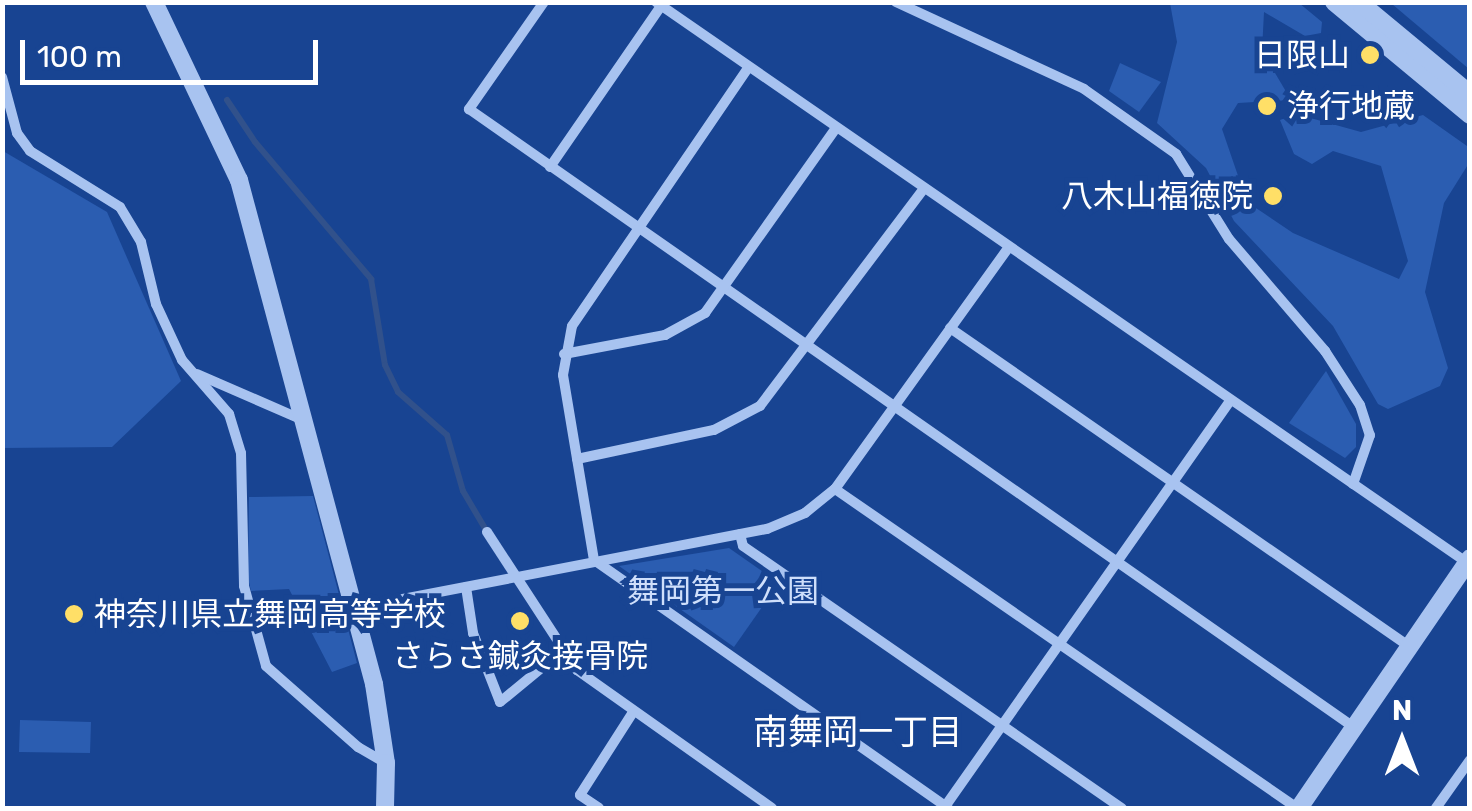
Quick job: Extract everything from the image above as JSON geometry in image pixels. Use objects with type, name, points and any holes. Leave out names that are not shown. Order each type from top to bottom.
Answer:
[{"type":"street","points":[[154,2],[239,180],[356,608],[386,762],[385,808]]},
{"type":"street","points":[[544,2],[469,110],[1355,728]]},
{"type":"street","points":[[896,2],[1084,89],[1176,154],[1230,239],[1325,352],[1360,405],[1370,435],[1354,484]]},
{"type":"street","points":[[1334,2],[1470,115]]},
{"type":"street","points":[[1359,2],[1470,94]]},
{"type":"street","points":[[550,167],[658,4],[1229,402],[1469,561],[1298,808],[835,489]]},
{"type":"street","points":[[748,68],[591,292],[564,354],[576,459],[594,560],[946,808],[1055,642],[1229,402]]},
{"type":"street","points":[[2,77],[17,133],[30,151],[120,206],[141,242],[156,304],[192,371],[229,414],[241,453],[244,586],[266,666],[358,748],[386,762]]},
{"type":"street","points":[[564,354],[665,335],[705,313],[836,128]]},
{"type":"street","points":[[576,459],[738,420],[778,390],[924,188]]},
{"type":"street","points":[[356,608],[740,534],[804,513],[835,489],[1009,247]]},
{"type":"street","points":[[950,328],[1411,648]]},
{"type":"street","points":[[192,371],[303,420]]},
{"type":"street","points":[[487,532],[520,577],[577,670],[755,804],[772,808]]},
{"type":"street","points":[[740,534],[743,546],[1122,808]]},
{"type":"street","points":[[466,587],[473,632],[500,702],[562,651]]},
{"type":"street","points":[[599,808],[580,795],[634,712]]},
{"type":"street","points":[[1436,808],[1470,760]]},
{"type":"green space","points":[[1170,3],[1299,3],[1322,22],[1321,33],[1305,36],[1264,12],[1262,51],[1291,100],[1238,103],[1222,129],[1247,202],[1293,233],[1399,279],[1408,261],[1381,166],[1333,151],[1312,164],[1294,154],[1280,120],[1296,114],[1361,132],[1423,115],[1467,146],[1469,163],[1444,203],[1425,292],[1448,368],[1440,386],[1388,409],[1378,404],[1333,326],[1234,221],[1206,168],[1157,123],[1177,42]]},
{"type":"green space","points":[[1469,3],[1469,69],[1392,4]]},
{"type":"green space","points":[[1120,63],[1161,82],[1139,112],[1109,91]]},
{"type":"green space","points":[[3,151],[107,212],[181,381],[112,447],[3,448]]},
{"type":"green space","points":[[1326,371],[1356,424],[1356,447],[1345,458],[1289,423]]},
{"type":"green space","points":[[313,496],[357,663],[332,672],[289,589],[251,591],[248,578],[249,497]]},
{"type":"green space","name":"舞岡第一公園","points":[[729,548],[779,583],[734,647],[619,566]]},
{"type":"green space","points":[[20,720],[91,722],[90,753],[19,752]]},
{"type":"waterway","points":[[227,100],[255,142],[371,279],[385,365],[398,392],[447,435],[463,491],[486,530]]},
{"type":"place","name":"日限山","points":[[1370,55]]},
{"type":"place","name":"浄行地蔵","points":[[1267,106]]},
{"type":"place","name":"八木山福徳院","points":[[1273,196]]},
{"type":"place","name":"神奈川県立舞岡高等学校","points":[[74,614]]},
{"type":"place","name":"さらさ鍼灸接骨院","points":[[520,621]]},
{"type":"district","name":"南舞岡一丁目","points":[[858,732]]}]
